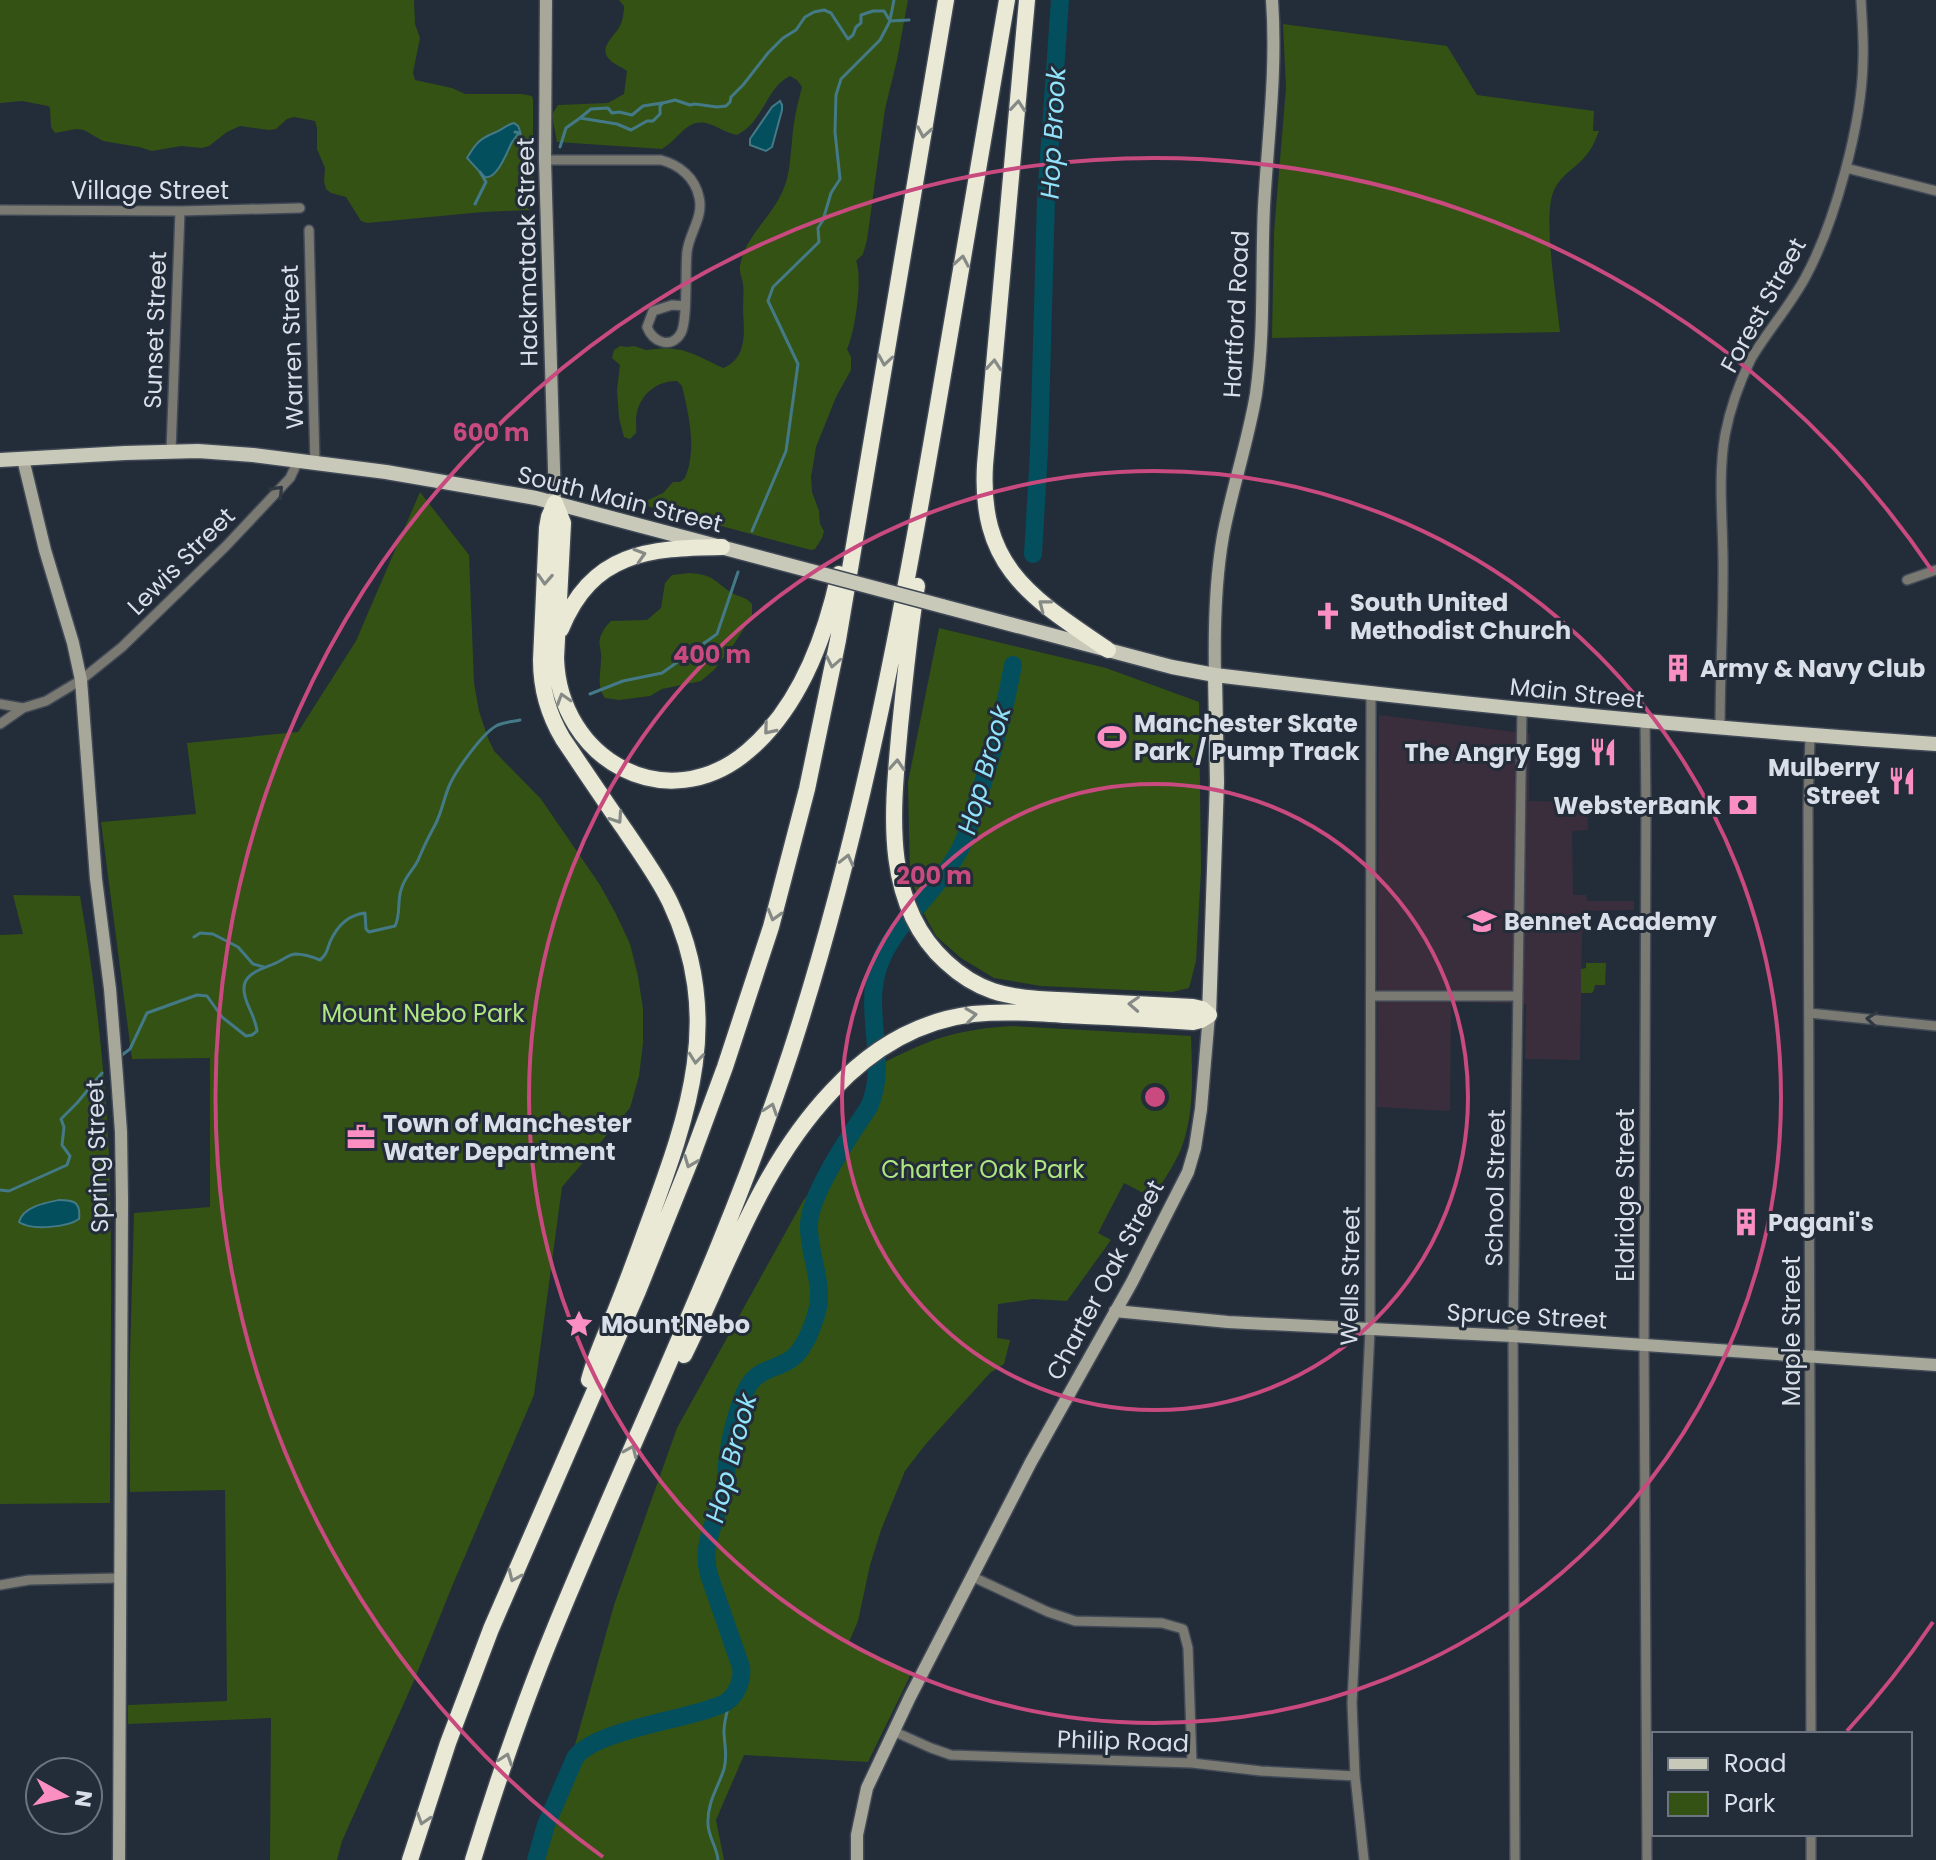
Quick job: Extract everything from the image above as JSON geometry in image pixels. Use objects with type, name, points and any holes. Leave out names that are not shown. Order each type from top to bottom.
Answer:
[{"type":"highway","points":[[410,1860],[478,1663],[691,1159],[771,927],[815,754],[841,625],[946,0]]},
{"type":"highway","points":[[473,1860],[531,1687],[704,1284],[745,1180],[817,970],[875,741],[901,614],[1007,0]]},
{"type":"highway","points":[[1027,0],[985,465],[985,507],[997,547],[1022,585],[1045,607],[1108,650]]},
{"type":"highway","points":[[555,503],[563,523],[556,650],[559,687],[568,713],[586,741],[609,761],[633,773],[667,780],[711,773],[730,764],[769,730],[788,704],[806,673],[828,616],[850,523],[866,475]]},
{"type":"highway","points":[[647,1414],[681,1361],[737,1236],[774,1166],[814,1110],[861,1063],[897,1039],[932,1023],[964,1016],[1024,1013],[1193,1022],[1209,1015],[1193,1007],[1002,994],[978,985],[957,971],[937,953],[924,935],[906,897],[896,857],[894,806],[905,672],[923,544],[926,475]]},
{"type":"highway","points":[[555,503],[547,528],[541,660],[546,701],[563,739],[653,871],[670,902],[690,958],[698,1023],[696,1065],[683,1123],[597,1354],[583,1417]]},
{"type":"highway","points":[[556,650],[563,626],[577,599],[595,579],[614,565],[655,551],[722,547]]},
{"type":"main road","name":"South Main Street","points":[[0,460],[171,451],[231,453],[469,486],[555,503],[1172,667],[1215,675]]},
{"type":"main road","name":"Main Street","points":[[1215,675],[1720,729],[1936,744]]},
{"type":"main road","name":"Charter Oak Street","points":[[1209,1015],[1216,796],[1215,675]]},
{"type":"street","name":"Hackmatack Street","points":[[546,0],[545,160],[555,503]]},
{"type":"street","name":"Hartford Road","points":[[1215,675],[1218,569],[1248,435],[1261,354],[1264,203],[1275,47],[1272,0]]},
{"type":"street","name":"Forest Street","points":[[1720,729],[1722,474],[1729,417],[1751,359],[1817,255],[1846,168],[1857,116],[1863,63],[1861,0]]},
{"type":"street","points":[[545,160],[661,160],[679,167],[688,175],[699,196],[701,208],[687,250],[685,306],[681,334],[670,342],[653,338],[647,327],[653,311],[672,305],[685,306]]},
{"type":"street","points":[[1846,168],[1936,191]]},
{"type":"street","name":"Village Street","points":[[0,210],[300,208]]},
{"type":"street","name":"Sunset Street","points":[[171,451],[180,211]]},
{"type":"street","name":"Warren Street","points":[[309,230],[315,463]]},
{"type":"street","name":"Spring Street","points":[[23,459],[81,680],[96,879],[110,989],[121,1132],[119,1860]]},
{"type":"street","name":"Lewis Street","points":[[0,724],[23,708],[46,701],[81,680],[122,647],[193,579],[290,478],[298,461]]},
{"type":"street","points":[[1907,580],[1936,570]]},
{"type":"street","name":"Wells Street","points":[[1364,1860],[1355,1776],[1352,1703],[1370,1330],[1371,692]]},
{"type":"street","points":[[0,704],[23,708]]},
{"type":"street","name":"School Street","points":[[1515,1860],[1513,1336],[1522,710]]},
{"type":"street","name":"Eldridge Street","points":[[1645,721],[1647,1860]]},
{"type":"street","name":"Maple Street","points":[[1810,736],[1811,1732]]},
{"type":"street","points":[[1371,996],[1518,996]]},
{"type":"street","points":[[1809,1013],[1936,1026]]},
{"type":"street","name":"Charter Oak Street","points":[[857,1860],[857,1835],[867,1788],[893,1731],[1031,1462],[1184,1181],[1194,1156],[1209,1015]]},
{"type":"street","name":"Spruce Street","points":[[1115,1311],[1228,1322],[1513,1336],[1936,1365]]},
{"type":"street","points":[[971,1576],[1048,1612],[1075,1621],[1162,1623],[1183,1629],[1188,1648],[1192,1763]]},
{"type":"street","points":[[0,1585],[29,1580],[120,1578]]},
{"type":"street","name":"Philip Road","points":[[893,1731],[951,1755],[1192,1763],[1261,1771],[1355,1776]]},
{"type":"street","points":[[1811,1836],[1811,1860]]},
{"type":"shaded area","name":"Bennet Academy","points":[[1379,715],[1530,734],[1529,801],[1587,802],[1588,830],[1572,831],[1573,895],[1586,895],[1587,901],[1634,901],[1634,910],[1586,911],[1586,931],[1582,932],[1580,1060],[1525,1059],[1526,1004],[1451,1002],[1450,1111],[1377,1107]]},
{"type":"green space","points":[[0,0],[414,0],[415,24],[420,38],[413,73],[415,80],[465,94],[532,96],[533,207],[530,210],[367,223],[361,221],[346,197],[326,189],[325,168],[317,149],[315,121],[294,117],[269,130],[240,126],[202,148],[181,146],[152,151],[103,141],[84,130],[55,133],[48,106],[22,101],[0,103]],"holes":[[[507,125],[520,131],[512,141],[509,152],[480,174],[476,166],[489,134]]]},
{"type":"green space","points":[[619,0],[908,0],[885,109],[867,240],[863,254],[856,261],[859,279],[857,305],[847,349],[851,357],[851,370],[836,397],[816,447],[812,492],[824,531],[815,549],[643,505],[663,493],[673,482],[685,478],[691,456],[687,409],[682,386],[677,381],[657,386],[639,405],[636,433],[630,439],[624,437],[617,390],[620,365],[612,358],[614,350],[620,346],[634,346],[646,350],[682,350],[723,368],[737,358],[744,335],[740,266],[748,244],[785,185],[802,87],[790,76],[782,81],[753,122],[737,135],[699,123],[688,127],[662,149],[557,142],[552,116],[558,105],[608,103],[624,94],[627,71],[610,60],[605,51],[623,19],[624,6]]},
{"type":"green space","points":[[1283,24],[1447,46],[1477,95],[1594,111],[1593,131],[1599,131],[1593,145],[1557,184],[1551,202],[1550,238],[1560,332],[1272,338],[1274,232],[1286,88]]},
{"type":"green space","name":"Mount Nebo Park","points":[[420,492],[469,555],[474,683],[488,738],[494,751],[541,799],[600,885],[616,914],[630,944],[638,976],[643,1009],[643,1043],[639,1076],[630,1108],[562,1187],[534,1395],[413,1683],[342,1841],[337,1860],[270,1860],[271,1718],[128,1724],[128,1705],[227,1701],[225,1490],[130,1492],[129,1391],[134,1213],[210,1207],[210,1058],[132,1059],[101,822],[196,814],[187,743],[298,732],[356,641]]},
{"type":"green space","points":[[690,573],[710,578],[752,604],[752,616],[734,644],[701,681],[662,689],[650,696],[619,700],[605,698],[600,679],[600,641],[604,629],[611,621],[647,620],[661,608],[665,583],[672,575]]},
{"type":"green space","points":[[939,628],[1106,668],[1199,702],[1201,870],[1196,961],[1189,988],[1172,992],[1041,986],[994,978],[961,958],[936,936],[924,914],[910,875],[908,782]]},
{"type":"green space","points":[[13,895],[80,896],[95,993],[109,1156],[110,1503],[0,1504],[0,935],[23,934]]},
{"type":"green space","points":[[1586,963],[1606,963],[1605,985],[1595,985],[1592,993],[1581,993],[1581,969],[1586,968]]},
{"type":"green space","name":"Charter Oak Park","points":[[1013,1026],[1191,1036],[1189,1122],[1178,1155],[1153,1198],[1124,1183],[1098,1233],[1111,1240],[1067,1301],[1033,1299],[998,1304],[997,1338],[1010,1340],[1004,1364],[990,1373],[905,1471],[881,1530],[858,1621],[849,1642],[912,1672],[868,1762],[744,1755],[716,1820],[724,1860],[539,1860],[614,1605],[677,1428],[803,1201],[832,1163],[864,1112],[876,1067],[910,1050],[958,1033]]},
{"type":"water","points":[[780,101],[782,110],[772,147],[766,151],[750,145],[750,139],[772,107]]},
{"type":"water","points":[[514,123],[520,131],[498,169],[485,177],[467,158],[482,139]]},
{"type":"water","points":[[59,1200],[75,1203],[79,1209],[79,1219],[49,1227],[19,1222],[29,1209]]},
{"type":"waterway","points":[[890,20],[894,0]]},
{"type":"waterway","name":"Hop Brook","points":[[1033,554],[1046,199],[1060,0]]},
{"type":"waterway","points":[[560,147],[566,128],[580,118],[617,124],[631,130],[653,121],[660,114],[663,103],[675,100],[690,105],[726,106],[768,53],[814,12],[824,10],[831,13],[848,39],[861,23],[861,15],[884,11],[890,21]]},
{"type":"waterway","points":[[752,531],[786,451],[798,364],[768,301],[773,287],[819,242],[818,228],[831,193],[840,179],[835,132],[836,95],[841,79],[880,40],[890,21],[909,20]]},
{"type":"waterway","points":[[580,118],[591,109],[608,108],[612,113],[632,115],[643,106],[662,103]]},
{"type":"waterway","points":[[515,132],[520,133],[519,146],[528,157]]},
{"type":"waterway","points":[[475,204],[486,182],[480,172]]},
{"type":"waterway","points":[[590,694],[623,681],[662,673],[717,634],[738,572]]},
{"type":"waterway","name":"Hop Brook","points":[[536,1860],[546,1825],[575,1758],[584,1749],[617,1734],[721,1705],[732,1697],[739,1685],[741,1667],[707,1563],[708,1541],[725,1487],[736,1418],[751,1382],[763,1372],[793,1357],[812,1328],[819,1293],[809,1237],[811,1212],[823,1182],[869,1107],[875,1090],[877,1056],[873,1003],[878,968],[893,938],[946,872],[963,843],[994,747],[1013,665]]},
{"type":"waterway","points":[[122,1055],[130,1049],[147,1013],[197,995],[207,996],[222,1017],[246,1036],[252,1035],[257,1031],[244,988],[252,974],[293,955],[320,960],[339,926],[359,914],[365,913],[369,932],[395,926],[403,885],[437,820],[453,778],[470,752],[490,730],[520,720]]},
{"type":"waterway","points":[[194,937],[200,933],[213,934],[238,947],[253,964],[264,967]]},
{"type":"waterway","points":[[0,1190],[9,1191],[67,1165],[70,1156],[62,1145],[64,1127],[61,1119],[102,1073]]},
{"type":"waterway","points":[[718,1860],[708,1828],[708,1816],[725,1764],[724,1727],[730,1699]]},
{"type":"place","name":"South United Methodist Church","points":[[1328,616]]},
{"type":"place","name":"Army & Navy Club","points":[[1678,668]]},
{"type":"place","name":"Manchester Skate Park / Pump Track","points":[[1112,737]]},
{"type":"place","name":"The Angry Egg","points":[[1603,752]]},
{"type":"place","name":"Mulberry Street","points":[[1902,781]]},
{"type":"place","name":"WebsterBank","points":[[1743,805]]},
{"type":"place","name":"Bennet Academy","points":[[1482,921]]},
{"type":"place","name":"Town of Manchester Water Department","points":[[361,1137]]},
{"type":"place","name":"Pagani's","points":[[1746,1222]]},
{"type":"place","name":"Mount Nebo","points":[[579,1324]]}]
